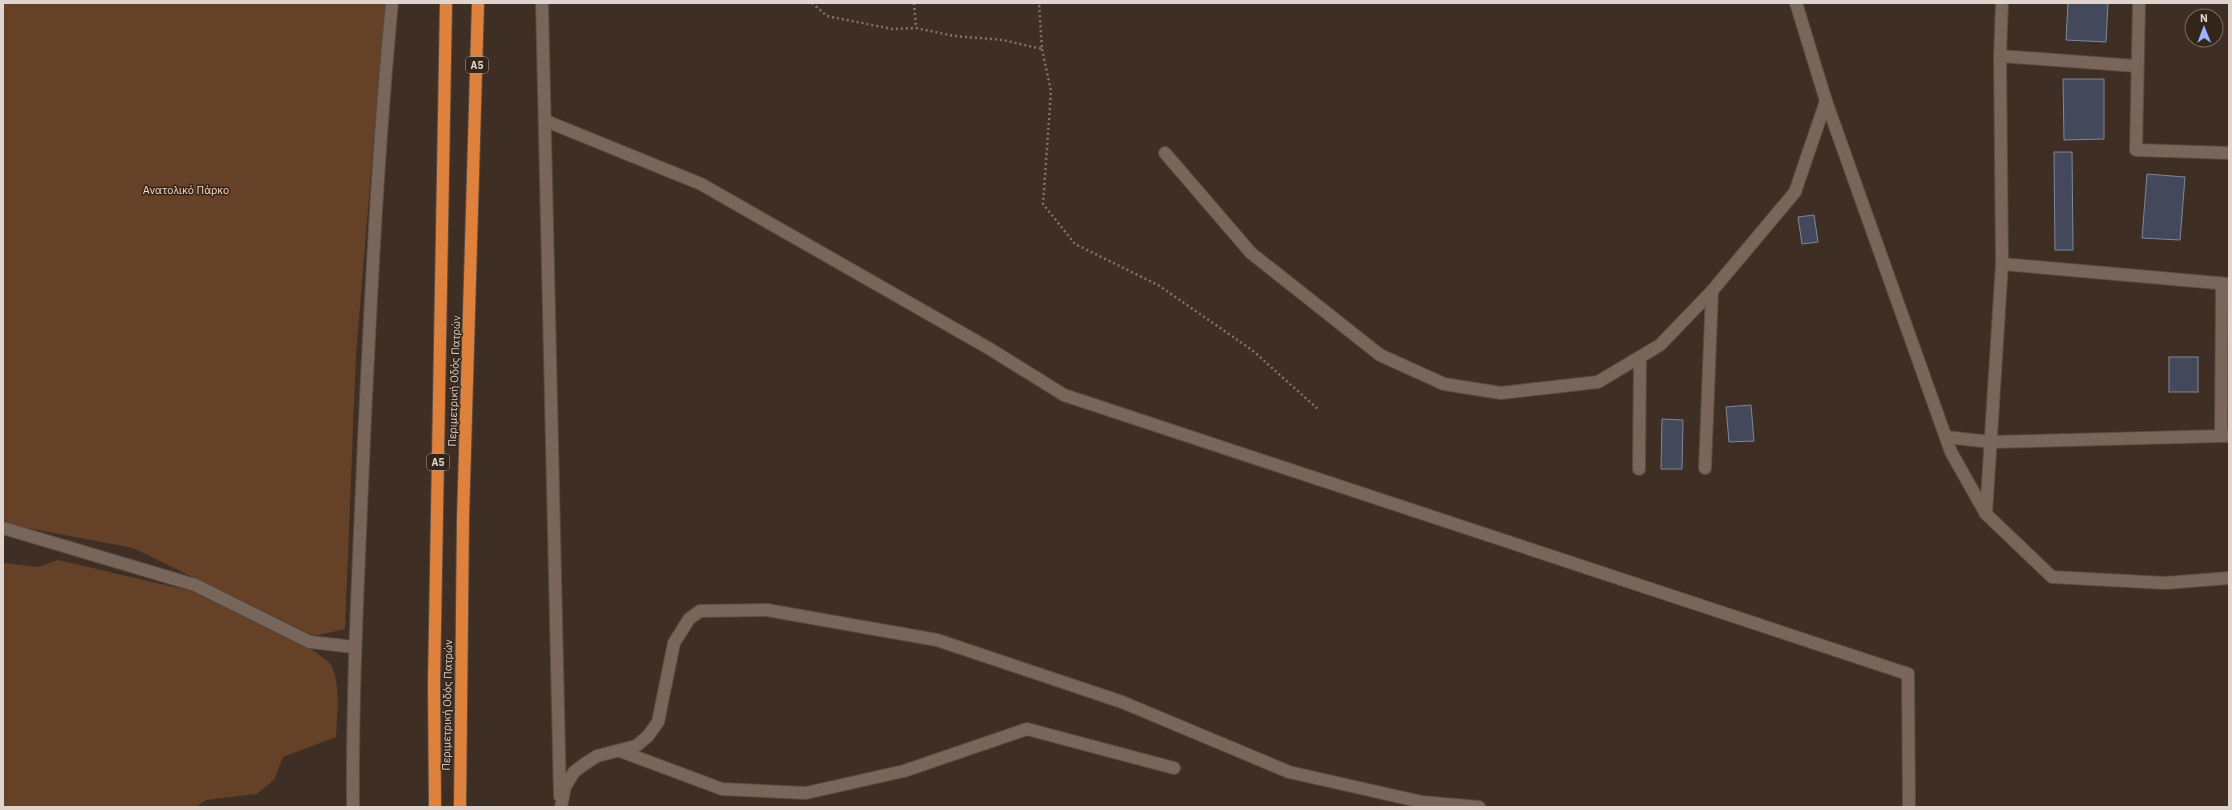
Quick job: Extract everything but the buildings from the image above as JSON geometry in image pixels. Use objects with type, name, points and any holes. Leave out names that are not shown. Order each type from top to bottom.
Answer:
[{"type":"highway","name":"Περιμετρική Οδός Πατρών","points":[[435,807],[434,684],[446,3]]},
{"type":"highway","name":"Περιμετρική Οδός Πατρών","points":[[460,807],[463,519],[478,3]]},
{"type":"street","points":[[353,807],[352,719],[354,648],[376,214],[392,3]]},
{"type":"street","points":[[542,3],[546,121],[561,807]]},
{"type":"street","points":[[1796,3],[1826,101],[1951,452],[1986,514],[2052,577],[2164,583],[2229,578]]},
{"type":"street","points":[[1986,514],[2002,264],[2000,56],[2002,3]]},
{"type":"street","points":[[2139,3],[2136,66],[2136,150],[2229,153]]},
{"type":"street","points":[[2000,56],[2136,66]]},
{"type":"street","points":[[1165,153],[1251,253],[1380,355],[1444,384],[1501,393],[1598,382],[1660,345],[1712,291],[1795,192],[1826,101]]},
{"type":"street","points":[[546,121],[701,184],[990,349],[1064,395],[1908,674],[1909,807]]},
{"type":"street","points":[[1946,437],[1991,442],[2225,436],[2225,284],[2002,264]]},
{"type":"street","points":[[1705,468],[1712,291]]},
{"type":"street","points":[[1639,469],[1640,357]]},
{"type":"street","points":[[3,528],[195,585],[310,642],[354,648]]},
{"type":"street","points":[[561,807],[565,787],[574,772],[597,756],[636,746],[648,736],[658,722],[674,643],[689,619],[700,611],[767,610],[937,640],[1122,702],[1289,772],[1422,802],[1479,807]]},
{"type":"street","points":[[620,751],[722,789],[806,793],[904,771],[1027,729],[1174,768]]},
{"type":"path","points":[[812,3],[827,16],[892,29],[916,28],[954,36],[1003,40],[1042,49]]},
{"type":"path","points":[[914,3],[916,28]]},
{"type":"path","points":[[1039,3],[1042,49],[1051,91],[1043,204],[1075,244],[1158,285],[1252,350],[1319,410]]},
{"type":"green space","name":"Ανατολικό Πάρκο","points":[[3,3],[385,3],[356,355],[345,629],[314,636],[133,548],[12,525],[3,519]]},
{"type":"green space","points":[[58,560],[191,591],[314,651],[330,663],[334,672],[338,700],[336,737],[283,757],[274,780],[257,794],[206,800],[196,807],[3,807],[3,563],[38,567]]}]
